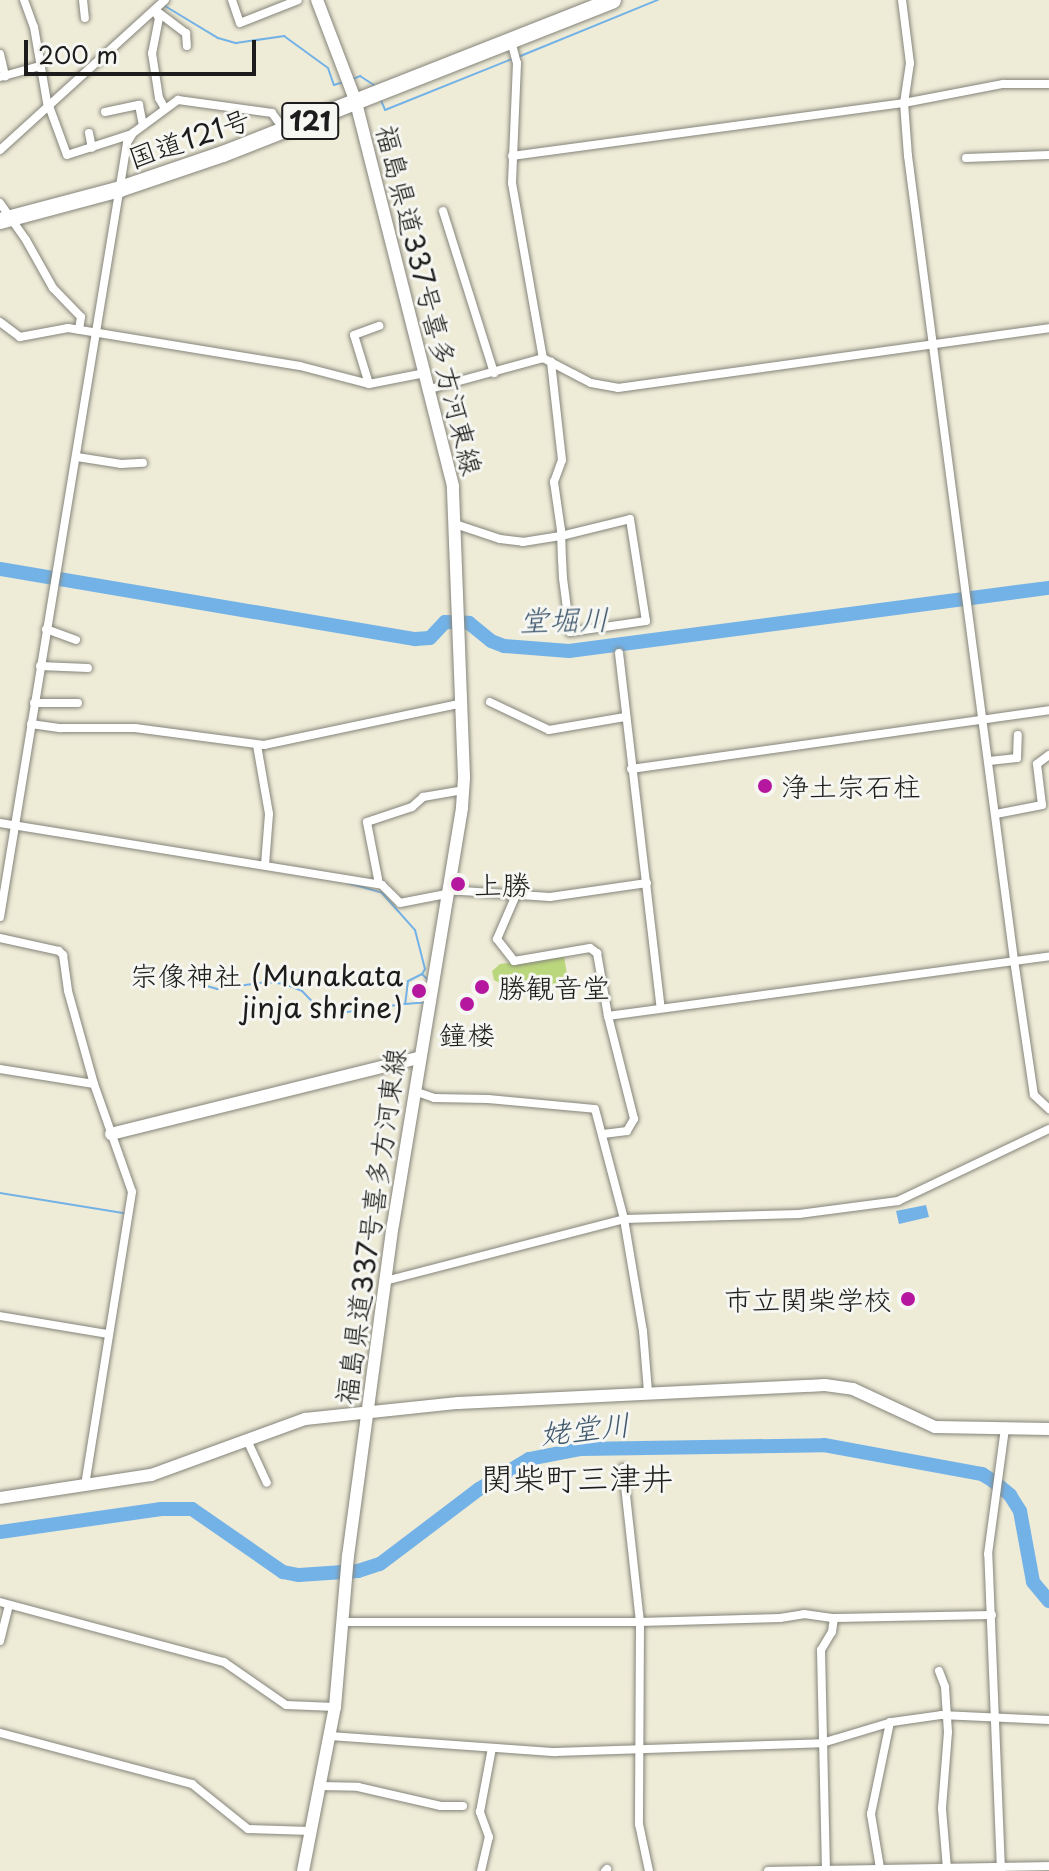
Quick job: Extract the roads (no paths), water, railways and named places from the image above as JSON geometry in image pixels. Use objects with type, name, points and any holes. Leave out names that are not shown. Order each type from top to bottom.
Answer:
[{"type":"highway","name":"国道121号","points":[[6,220],[120,189],[285,131],[613,0]]},
{"type":"main road","name":"福島県道337号喜多方河東線","points":[[303,1871],[335,1707],[348,1556],[385,1281],[464,790],[453,486],[356,102],[317,0]]},
{"type":"main road","points":[[111,1134],[419,1058]]},
{"type":"main road","points":[[0,1498],[163,1472],[305,1419],[458,1403],[836,1385],[935,1427],[1049,1429]]},
{"type":"street","points":[[24,0],[34,27],[49,107],[67,155],[133,133],[164,107],[178,100],[272,113],[285,131]]},
{"type":"street","points":[[83,0],[85,18]]},
{"type":"street","points":[[148,0],[186,33],[187,46]]},
{"type":"street","points":[[232,0],[240,23],[298,0]]},
{"type":"street","points":[[902,0],[910,63],[904,103],[908,156],[1014,960],[1034,1095],[1049,1109]]},
{"type":"street","points":[[159,8],[152,53],[159,98],[164,107]]},
{"type":"street","points":[[0,150],[159,8]]},
{"type":"street","points":[[455,524],[515,541],[561,536],[632,520],[645,623],[570,632],[561,536],[554,482],[562,460],[547,360],[512,183],[517,63],[511,41]]},
{"type":"street","points":[[0,54],[2,76],[40,66]]},
{"type":"street","points":[[512,156],[904,103],[1003,84],[1049,84]]},
{"type":"street","points":[[105,112],[139,105],[143,126]]},
{"type":"street","points":[[89,133],[92,148]]},
{"type":"street","points":[[0,917],[127,143],[133,133]]},
{"type":"street","points":[[966,158],[1049,155]]},
{"type":"street","points":[[0,203],[6,220],[53,288],[81,317],[79,330]]},
{"type":"street","points":[[443,211],[494,373]]},
{"type":"street","points":[[0,322],[20,337],[62,328],[79,330],[300,366],[369,384],[425,373]]},
{"type":"street","points":[[369,384],[354,335],[379,326]]},
{"type":"street","points":[[430,389],[547,360],[591,383],[618,388],[1049,328]]},
{"type":"street","points":[[77,457],[121,464],[143,463]]},
{"type":"street","points":[[46,629],[76,640]]},
{"type":"street","points":[[619,653],[661,1008]]},
{"type":"street","points":[[40,666],[88,668]]},
{"type":"street","points":[[490,702],[549,730],[625,717]]},
{"type":"street","points":[[34,703],[78,703]]},
{"type":"street","points":[[31,724],[61,728],[135,728],[257,745],[463,703]]},
{"type":"street","points":[[631,769],[1049,710]]},
{"type":"street","points":[[989,761],[1017,758],[1018,735]]},
{"type":"street","points":[[257,745],[269,814],[265,865]]},
{"type":"street","points":[[996,814],[1042,805],[1037,764],[1049,755]]},
{"type":"street","points":[[379,884],[367,822],[412,807],[423,797],[464,790]]},
{"type":"street","points":[[0,823],[379,884],[400,903],[447,892],[550,897],[647,883]]},
{"type":"street","points":[[516,895],[497,939],[514,961],[594,948],[634,1119],[627,1131],[603,1134]]},
{"type":"street","points":[[0,938],[59,951],[63,955],[68,991],[94,1084],[132,1192],[85,1486]]},
{"type":"street","points":[[608,1016],[1049,956]]},
{"type":"street","points":[[0,1069],[94,1084]]},
{"type":"street","points":[[414,1091],[434,1098],[591,1107],[598,1115],[624,1219],[643,1331],[648,1392]]},
{"type":"street","points":[[385,1281],[624,1219],[799,1214],[898,1201],[1049,1129]]},
{"type":"street","points":[[0,1316],[108,1334]]},
{"type":"street","points":[[1001,1869],[988,1554],[1005,1428]]},
{"type":"street","points":[[247,1440],[267,1483]]},
{"type":"street","points":[[623,1468],[640,1622],[639,1824],[649,1871]]},
{"type":"street","points":[[0,1641],[5,1603],[224,1662],[286,1705],[335,1707]]},
{"type":"street","points":[[342,1622],[640,1622],[780,1618],[804,1614],[834,1618],[992,1615]]},
{"type":"street","points":[[826,1870],[821,1647],[832,1632],[834,1618]]},
{"type":"street","points":[[939,1671],[945,1687],[948,1756],[942,1809],[947,1868]]},
{"type":"street","points":[[330,1736],[555,1752],[822,1743],[890,1722],[945,1715],[1049,1720]]},
{"type":"street","points":[[880,1868],[871,1814],[890,1722]]},
{"type":"street","points":[[0,1733],[192,1784],[248,1829],[311,1831]]},
{"type":"street","points":[[481,1871],[489,1837],[480,1819],[481,1805],[492,1748]]},
{"type":"street","points":[[319,1786],[358,1787],[441,1806],[463,1806]]},
{"type":"street","points":[[768,1871],[1049,1866]]},
{"type":"water","points":[[926,1205],[929,1217],[899,1224],[896,1211]]},
{"type":"waterway","points":[[518,57],[658,0]]},
{"type":"waterway","points":[[165,6],[218,38],[236,43],[284,36],[328,68],[334,85],[343,82]]},
{"type":"waterway","points":[[380,98],[385,110],[512,59]]},
{"type":"waterway","points":[[353,79],[360,76],[374,85]]},
{"type":"waterway","name":"堂堀川","points":[[0,569],[415,639],[430,638],[445,622],[469,623],[491,641],[504,646],[569,651],[1049,588]]},
{"type":"waterway","points":[[348,883],[382,893],[415,930],[425,969],[408,981],[405,1004],[426,1002]]},
{"type":"waterway","points":[[422,974],[428,980]]},
{"type":"waterway","points":[[200,984],[217,989],[267,982],[285,984],[302,991],[325,1015],[404,1004]]},
{"type":"waterway","points":[[0,1193],[124,1213]]},
{"type":"waterway","name":"姥堂川","points":[[0,1532],[161,1509],[192,1509],[283,1572],[299,1575],[358,1571],[380,1564],[479,1489],[529,1459],[581,1449],[824,1445],[982,1474],[993,1481],[1010,1495],[1020,1511],[1033,1582],[1049,1601]]},
{"type":"place","name":"浄土宗石柱","points":[[765,786]]},
{"type":"place","name":"上勝","points":[[458,884]]},
{"type":"place","name":"勝観音堂","points":[[482,987]]},
{"type":"place","name":"宗像神社 (Munakata jinja shrine)","points":[[419,991]]},
{"type":"place","name":"鐘楼","points":[[467,1004]]},
{"type":"place","name":"市立関柴学校","points":[[908,1299]]},
{"type":"district","name":"関柴町三津井","points":[[577,1477]]}]
